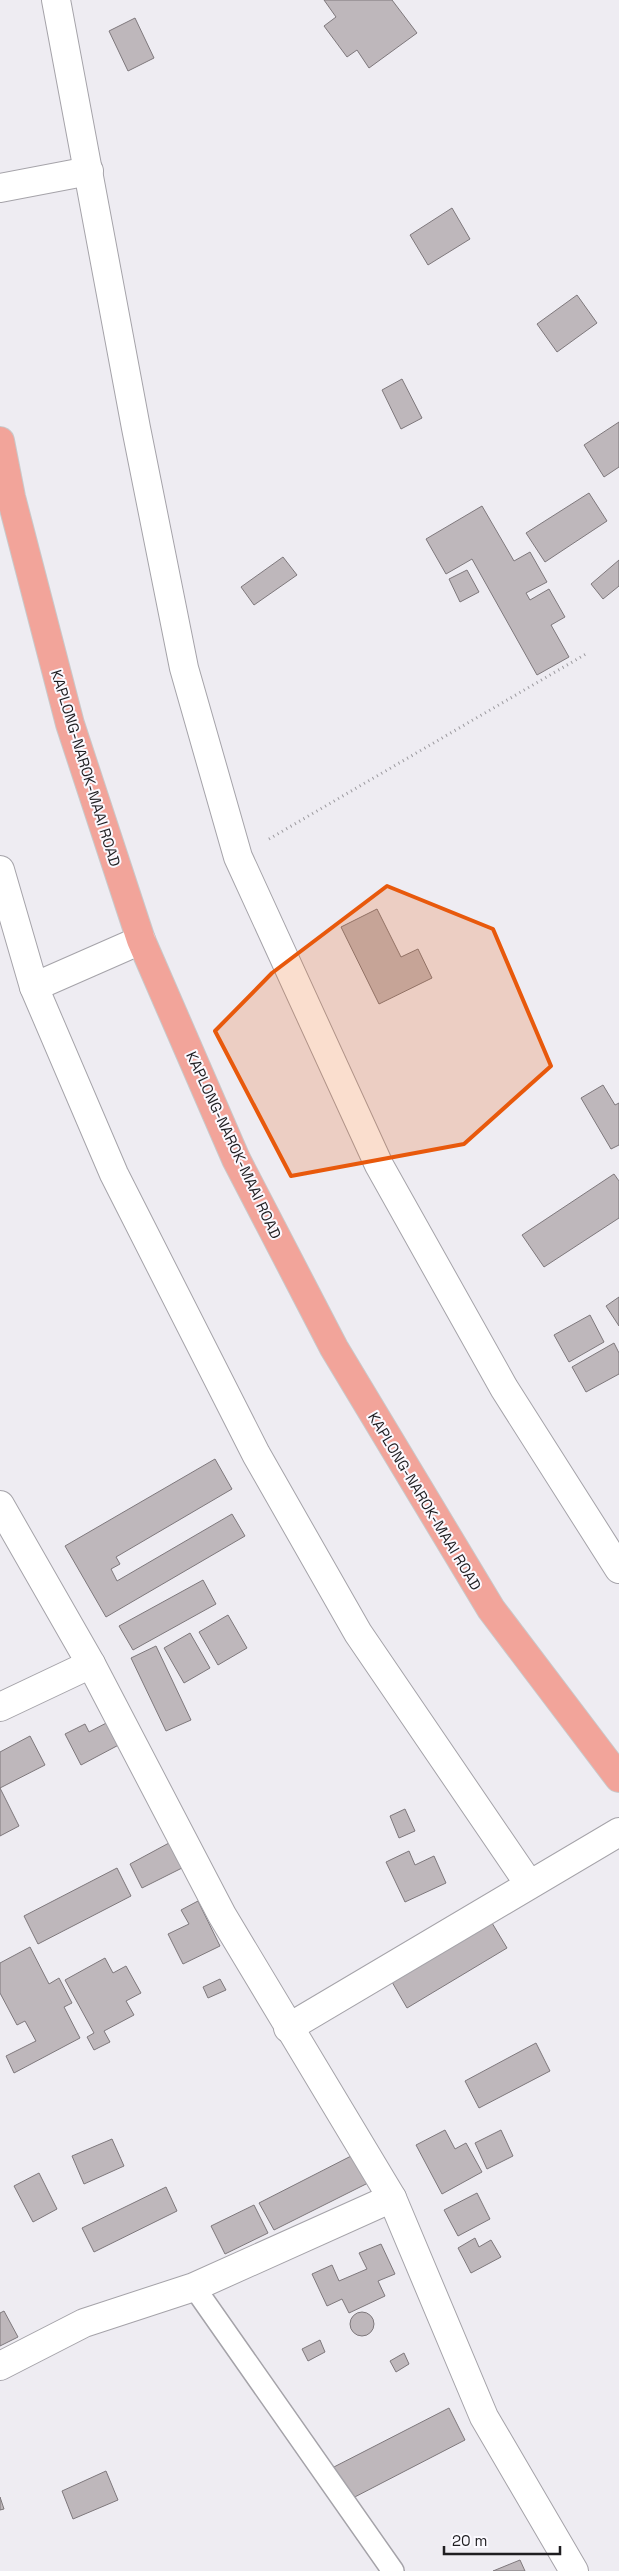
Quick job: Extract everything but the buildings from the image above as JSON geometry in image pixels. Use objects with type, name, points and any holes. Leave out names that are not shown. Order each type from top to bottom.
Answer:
[{"type":"highway","name":"KAPLONG-NAROK-MAAI ROAD","points":[[0,441],[11,497],[70,724],[140,940],[236,1159],[334,1348],[491,1609],[619,1778]]},
{"type":"street","points":[[56,0],[136,428],[184,668],[238,856],[379,1165],[504,1388],[619,1569]]},
{"type":"street","points":[[0,188],[89,171]]},
{"type":"street","points":[[0,870],[34,987],[114,1174],[256,1454],[358,1633],[529,1884]]},
{"type":"street","points":[[34,987],[140,940]]},
{"type":"street","points":[[0,1505],[92,1664],[222,1915],[288,2028],[392,2198],[484,2417],[574,2571]]},
{"type":"street","points":[[0,1707],[92,1664]]},
{"type":"street","points":[[288,2028],[619,1832]]},
{"type":"street","points":[[0,2366],[84,2323],[194,2287],[392,2198]]},
{"type":"lane","points":[[194,2287],[393,2571]]},
{"type":"path","points":[[238,856],[586,654]]},
{"type":"highlighted area","points":[[387,886],[493,929],[551,1066],[464,1144],[291,1176],[215,1031],[272,973]]}]
